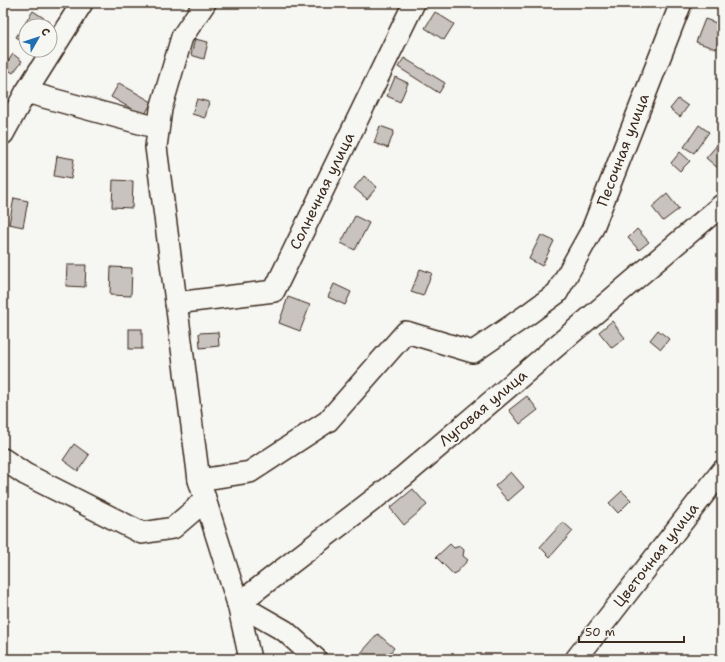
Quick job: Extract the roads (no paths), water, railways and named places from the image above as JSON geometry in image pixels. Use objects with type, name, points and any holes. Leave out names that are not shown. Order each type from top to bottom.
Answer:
[{"type":"street","points":[[3,134],[26,92],[82,3]]},
{"type":"street","points":[[205,3],[182,37],[161,109],[156,147],[202,489],[238,604],[250,659]]},
{"type":"street","name":"Солнечная улица","points":[[176,303],[274,291],[414,3]]},
{"type":"street","name":"Песочная улица","points":[[202,489],[250,472],[328,420],[406,332],[473,352],[528,315],[557,293],[592,230],[681,3]]},
{"type":"street","points":[[26,92],[158,128]]},
{"type":"street","name":"Луговая улица","points":[[238,604],[404,476],[722,205]]},
{"type":"street","points":[[3,459],[25,474],[142,534],[173,528],[194,510],[202,489]]},
{"type":"street","name":"Цветочная улица","points":[[576,659],[722,471]]},
{"type":"street","points":[[238,604],[285,631],[316,659]]}]
